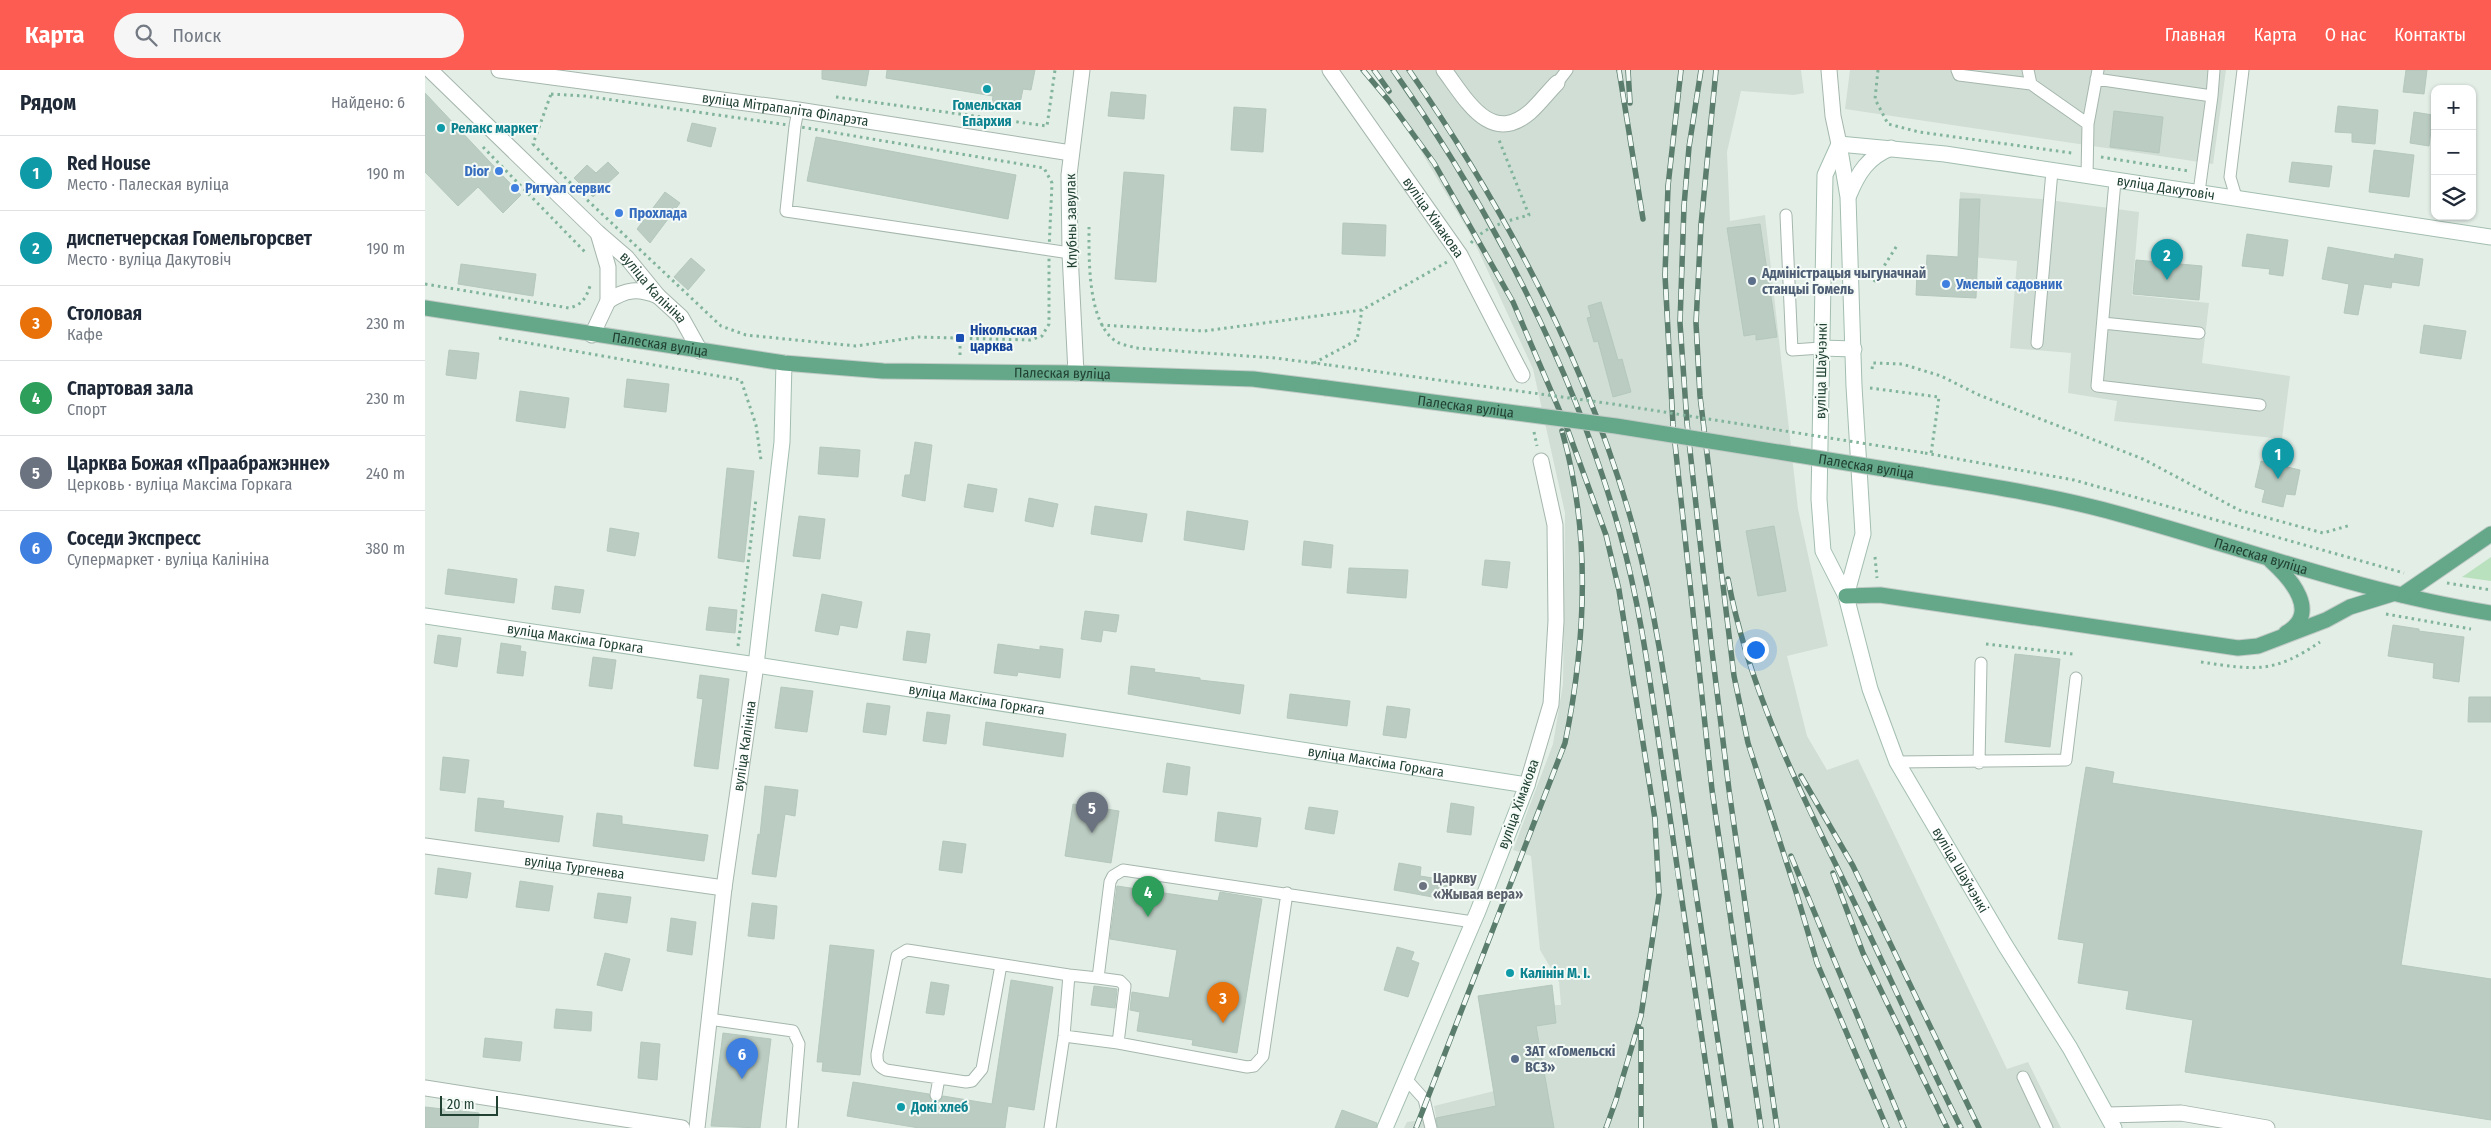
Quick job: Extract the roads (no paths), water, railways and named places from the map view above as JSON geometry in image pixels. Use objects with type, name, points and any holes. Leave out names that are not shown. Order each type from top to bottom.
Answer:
[{"type":"main road","name":"Палеская вуліца","points":[[425,308],[784,363],[883,371],[1076,373],[1253,379],[1616,426],[1922,475],[2028,494],[2118,513],[2397,595],[2444,606],[2491,613]]},
{"type":"main road","points":[[1846,596],[1880,595],[2238,648],[2258,646],[2326,620],[2350,607],[2397,595],[2491,534]]},
{"type":"main road","points":[[2268,558],[2291,579],[2299,596],[2301,610],[2295,628],[2281,636]]},
{"type":"street","name":"вуліца Калініна","points":[[430,70],[598,233],[627,258],[658,296],[681,317],[700,351]]},
{"type":"street","name":"вуліца Мітрапаліта Філарэта","points":[[499,70],[798,110],[1071,153]]},
{"type":"street","name":"Клубны завулак","points":[[1076,373],[1070,253],[1071,153],[1082,70]]},
{"type":"street","name":"вуліца Хімакова","points":[[1330,70],[1460,255],[1522,374]]},
{"type":"street","points":[[1444,70],[1475,112],[1493,124],[1515,122],[1530,112],[1557,83]]},
{"type":"street","name":"вуліца Шаўчэнкі","points":[[1829,70],[1833,116],[1849,197],[1854,386],[1863,534],[1846,596]]},
{"type":"street","name":"вуліца Шаўчэнкі","points":[[1839,144],[1825,175],[1819,499],[1823,551],[1846,596],[1870,689],[1897,762],[2111,1121]]},
{"type":"street","name":"вуліца Дакутовіч","points":[[1839,144],[1891,148],[2052,170],[2491,237]]},
{"type":"street","name":"вуліца Шаўчэнкі","points":[[1849,197],[1864,166],[1879,153],[1891,148]]},
{"type":"street","name":"вуліца Калініна","points":[[593,335],[608,301],[608,267],[598,233]]},
{"type":"street","points":[[608,301],[630,290],[644,290],[658,296]]},
{"type":"street","points":[[1821,348],[1854,349]]},
{"type":"street","name":"вуліца Калініна","points":[[697,1128],[724,888],[756,665],[782,442],[784,363]]},
{"type":"street","name":"вуліца Хімакова","points":[[1385,1128],[1473,922],[1527,785],[1551,704],[1556,621],[1555,525],[1541,461]]},
{"type":"street","name":"вуліца Максіма Горкага","points":[[425,616],[756,665],[1527,785]]},
{"type":"street","name":"вуліца Тургенева","points":[[425,846],[724,888]]},
{"type":"street","points":[[425,1088],[682,1128]]},
{"type":"street","points":[[2111,1121],[2181,1113],[2267,1128]]},
{"type":"lane","points":[[1557,83],[1567,70]]},
{"type":"lane","points":[[1957,70],[1959,75],[1980,73],[2003,75],[2031,84],[2089,124]]},
{"type":"lane","points":[[2028,70],[2031,84]]},
{"type":"lane","points":[[2199,192],[2214,70]]},
{"type":"lane","points":[[2236,197],[2230,177],[2243,70]]},
{"type":"lane","points":[[2087,176],[2089,124],[2097,74],[2212,96]]},
{"type":"lane","points":[[798,110],[786,211],[1070,253]]},
{"type":"lane","points":[[2037,343],[2052,170]]},
{"type":"lane","points":[[2115,181],[2097,386],[2260,405]]},
{"type":"lane","points":[[1786,215],[1792,350],[1821,348]]},
{"type":"lane","points":[[2103,323],[2199,333]]},
{"type":"lane","points":[[1979,763],[1981,663]]},
{"type":"lane","points":[[1897,762],[1979,763],[2066,760],[2076,678]]},
{"type":"lane","points":[[1098,978],[1110,882],[1117,872],[1131,870],[1473,922]]},
{"type":"lane","points":[[1064,1036],[1118,1043],[1247,1067],[1259,1062],[1263,1056],[1287,893]]},
{"type":"lane","points":[[1001,964],[982,1069],[972,1081],[939,1078],[886,1070],[879,1067],[877,1054],[897,956],[907,950],[1001,964],[1069,975],[1121,981],[1125,986],[1118,1043]]},
{"type":"lane","points":[[1050,1128],[1064,1036],[1069,975]]},
{"type":"lane","points":[[709,1019],[793,1031],[799,1044],[791,1128]]},
{"type":"lane","points":[[2023,1077],[2047,1128]]},
{"type":"lane","points":[[936,1095],[939,1078]]},
{"type":"lane","points":[[1406,1079],[1424,1099],[1431,1128]]},
{"type":"railway","points":[[1363,70],[1389,101],[1434,163],[1513,302],[1567,428],[1606,535],[1619,590],[1655,819],[1659,895],[1641,1016],[1606,1128]]},
{"type":"railway","points":[[1374,70],[1389,91]]},
{"type":"railway","points":[[1393,70],[1463,177],[1496,234],[1526,292],[1554,351],[1579,412],[1601,472],[1620,533],[1635,595],[1646,657],[1715,1128]]},
{"type":"railway","points":[[1409,70],[1479,178],[1541,293],[1569,352],[1594,412],[1616,472],[1635,534],[1657,633],[1731,1128]]},
{"type":"railway","points":[[1619,70],[1643,219]]},
{"type":"railway","points":[[1628,70],[1630,103]]},
{"type":"railway","points":[[1681,70],[1668,186],[1665,275],[1673,425],[1712,790],[1761,1128]]},
{"type":"railway","points":[[1701,70],[1689,147],[1684,206],[1680,323],[1687,423],[1729,790],[1777,1128]]},
{"type":"railway","points":[[1716,70],[1701,225],[1696,323],[1700,396],[1734,676],[1748,743],[1817,963],[1887,1128]]},
{"type":"railway","points":[[1416,1128],[1565,743],[1577,665],[1582,587],[1578,508],[1562,431]]},
{"type":"railway","points":[[1728,579],[1737,621],[1750,663],[1780,745],[1961,1128]]},
{"type":"railway","points":[[1801,776],[1853,866],[1979,1128]]},
{"type":"railway","points":[[1791,856],[1904,1128]]},
{"type":"railway","points":[[1833,873],[1863,953],[1947,1128]]},
{"type":"railway","points":[[1641,1029],[1641,1128]]},
{"type":"place","name":"Гомельская Епархия","points":[[987,89]]},
{"type":"place","name":"Релакс маркет","points":[[441,128]]},
{"type":"place","name":"Dior","points":[[499,171]]},
{"type":"place","name":"Ритуал сервис","points":[[515,188]]},
{"type":"place","name":"Прохлада","points":[[619,213]]},
{"type":"place","name":"диспетчерская Гомельгорсвет","points":[[2167,280]]},
{"type":"place","name":"Адміністрацыя чыгуначнай станцыі Гомель","points":[[1752,281]]},
{"type":"place","name":"Умелый садовник","points":[[1946,284]]},
{"type":"place","name":"Нікольская царква","points":[[960,338]]},
{"type":"place","name":"Red House","points":[[2278,479]]},
{"type":"place","name":"Царква Божая «Праабражэнне»","points":[[1092,833]]},
{"type":"place","name":"Царкву «Жывая вера»","points":[[1423,886]]},
{"type":"place","name":"Спартовая зала","points":[[1148,917]]},
{"type":"place","name":"Калінін М. І.","points":[[1510,973]]},
{"type":"place","name":"Столовая","points":[[1223,1023]]},
{"type":"place","name":"ЗАТ «Гомельскі ВСЗ»","points":[[1515,1059]]},
{"type":"place","name":"Соседи Экспресс","points":[[742,1079]]},
{"type":"place","name":"Докі хлеб","points":[[901,1107]]}]
